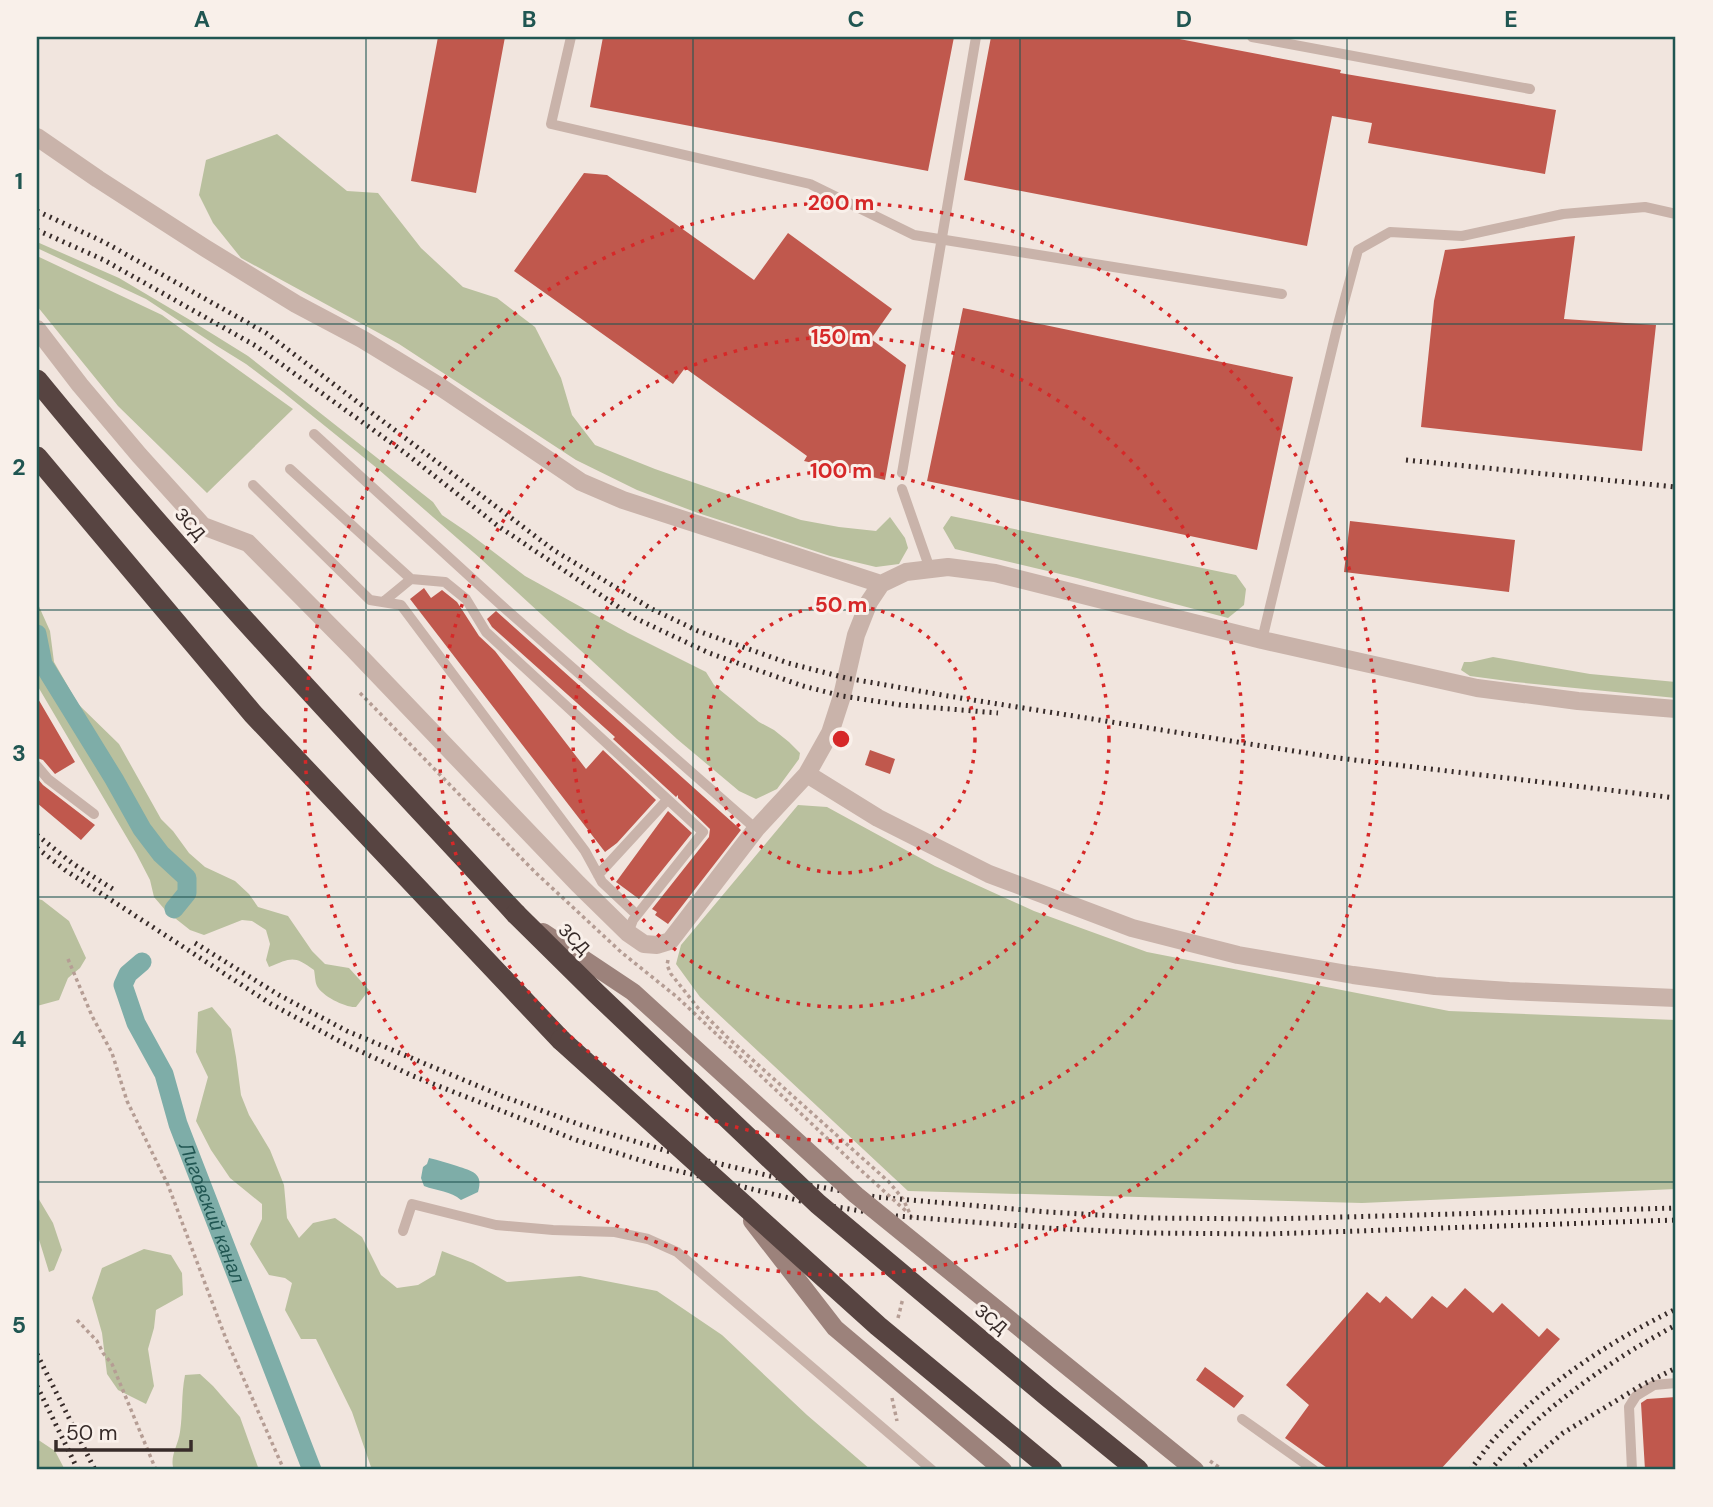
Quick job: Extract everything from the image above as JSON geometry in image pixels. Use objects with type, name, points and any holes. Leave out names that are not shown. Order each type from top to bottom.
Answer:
[{"type":"highway","name":"ЗСД","points":[[37,380],[91,447],[277,656],[516,914],[818,1204],[1138,1470]]},
{"type":"highway","points":[[37,457],[253,714],[561,1040],[878,1326],[1052,1470]]},
{"type":"main road","points":[[516,914],[633,992],[856,1195],[1200,1464]]},
{"type":"main road","points":[[730,1194],[835,1328],[1003,1470]]},
{"type":"street","points":[[37,137],[205,248],[296,304],[406,366],[581,482],[623,500],[881,584]]},
{"type":"street","points":[[37,328],[80,385],[203,526],[248,543],[578,884],[628,933],[644,944],[657,945],[670,941],[756,829],[807,774],[830,733],[842,696],[856,635],[869,603],[881,584],[906,572],[948,567],[995,573],[1262,640],[1478,688],[1578,701],[1676,709]]},
{"type":"street","points":[[807,774],[878,818],[989,874],[1132,929],[1238,955],[1435,986],[1676,998]]},
{"type":"lane","points":[[571,37],[551,124],[810,184],[914,235],[1282,294]]},
{"type":"lane","points":[[902,473],[976,37]]},
{"type":"lane","points":[[1252,37],[1530,89]]},
{"type":"lane","points":[[1262,640],[1358,250],[1390,232],[1462,236],[1563,214],[1645,207],[1676,214]]},
{"type":"lane","points":[[314,434],[500,604],[756,829]]},
{"type":"lane","points":[[290,469],[411,579],[445,582],[466,599],[486,632],[703,832],[633,920],[628,933]]},
{"type":"lane","points":[[253,485],[370,600],[401,605],[585,851],[602,882],[638,915]]},
{"type":"lane","points":[[902,489],[930,569]]},
{"type":"lane","points":[[383,602],[411,579]]},
{"type":"lane","points":[[37,765],[48,779],[94,814]]},
{"type":"lane","points":[[598,875],[667,800]]},
{"type":"lane","points":[[403,1231],[412,1205],[496,1225],[615,1232],[648,1239],[677,1252],[932,1470]]},
{"type":"lane","points":[[1632,1470],[1629,1407],[1636,1396],[1654,1385],[1676,1383]]},
{"type":"lane","points":[[1242,1419],[1314,1470]]},
{"type":"path","points":[[360,693],[537,873],[621,952],[677,997],[914,1218],[888,1182],[698,1008],[667,965],[670,941]]},
{"type":"path","points":[[68,959],[92,1016],[113,1054],[127,1101],[168,1185],[226,1339],[284,1470]]},
{"type":"path","points":[[77,1320],[97,1341],[118,1376],[156,1470]]},
{"type":"path","points":[[1200,1464],[1223,1470]]},
{"type":"green space","points":[[277,134],[347,191],[378,193],[421,248],[463,287],[497,298],[535,327],[561,378],[572,415],[595,445],[801,520],[876,531],[890,517],[905,538],[908,548],[899,564],[876,567],[830,556],[637,490],[576,460],[399,344],[241,258],[213,223],[199,195],[206,160]]},
{"type":"green space","points":[[37,242],[119,278],[248,356],[433,502],[442,515],[525,576],[706,672],[714,685],[759,722],[789,742],[800,753],[799,759],[777,789],[756,799],[739,791],[677,739],[481,559],[378,469],[283,392],[246,364],[146,299],[37,248]]},
{"type":"green space","points":[[37,256],[162,315],[293,409],[207,493],[118,406],[37,306]]},
{"type":"green space","points":[[951,516],[1236,575],[1246,589],[1244,605],[1228,618],[955,549],[943,528]]},
{"type":"green space","points":[[37,602],[50,631],[54,662],[78,704],[119,744],[161,819],[189,853],[205,867],[235,881],[258,907],[288,916],[312,951],[325,964],[349,968],[369,990],[356,1007],[324,994],[317,986],[314,970],[302,962],[292,959],[269,967],[266,960],[270,944],[266,930],[252,921],[242,920],[204,935],[190,930],[166,911],[154,897],[150,880],[136,853],[37,685]]},
{"type":"green space","points":[[1493,657],[1590,674],[1676,682],[1676,698],[1515,682],[1470,676],[1461,670],[1464,662]]},
{"type":"green space","points":[[798,805],[827,807],[935,866],[1034,911],[1147,952],[1449,1011],[1676,1020],[1676,1189],[1362,1203],[908,1191],[700,997],[676,964],[681,945]]},
{"type":"green space","points":[[37,899],[69,921],[86,958],[80,968],[68,978],[59,1000],[37,1006]]},
{"type":"green space","points":[[212,1007],[231,1029],[241,1095],[249,1115],[270,1150],[284,1185],[287,1218],[299,1238],[313,1223],[335,1218],[362,1237],[381,1275],[397,1288],[418,1285],[435,1275],[442,1251],[473,1263],[507,1282],[580,1276],[657,1291],[722,1335],[807,1415],[871,1470],[372,1470],[352,1412],[316,1339],[301,1339],[285,1310],[292,1283],[285,1278],[269,1275],[250,1244],[262,1219],[262,1204],[230,1178],[196,1121],[208,1077],[196,1052],[198,1012]]},
{"type":"green space","points":[[37,1196],[53,1223],[62,1250],[54,1270],[49,1272],[37,1233]]},
{"type":"green space","points":[[144,1249],[171,1255],[182,1273],[183,1295],[156,1310],[148,1349],[154,1386],[146,1404],[118,1390],[107,1374],[102,1333],[92,1298],[102,1268]]},
{"type":"green space","points":[[200,1374],[240,1417],[259,1470],[174,1470],[173,1456],[180,1432],[185,1375]]},
{"type":"green space","points":[[37,1439],[55,1451],[65,1470],[37,1470]]},
{"type":"water","points":[[429,1158],[472,1171],[478,1177],[478,1192],[461,1200],[424,1186],[421,1178],[423,1167]]},
{"type":"building","points":[[438,37],[505,37],[476,193],[411,181]]},
{"type":"building","points":[[603,37],[954,37],[928,171],[590,107]]},
{"type":"building","points":[[991,37],[1169,37],[1341,70],[1340,73],[1556,110],[1545,174],[1368,143],[1372,123],[1332,116],[1307,246],[964,180]]},
{"type":"building","points":[[584,173],[607,175],[754,280],[788,233],[892,309],[871,339],[906,365],[885,480],[804,461],[807,456],[685,368],[673,384],[514,271]]},
{"type":"building","points":[[1575,236],[1564,319],[1656,325],[1642,451],[1421,427],[1434,301],[1445,250]]},
{"type":"building","points":[[963,308],[1293,377],[1257,550],[927,481]]},
{"type":"building","points":[[1350,521],[1515,540],[1509,592],[1344,572]]},
{"type":"building","points":[[424,588],[431,598],[442,590],[457,602],[479,636],[495,651],[586,769],[603,750],[656,800],[617,843],[605,852],[410,599]]},
{"type":"building","points":[[496,611],[741,830],[668,924],[655,915],[657,912],[652,909],[709,837],[710,829],[678,795],[676,797],[613,739],[615,737],[492,627],[487,619]]},
{"type":"building","points":[[37,697],[75,762],[55,774],[43,760],[37,758]]},
{"type":"building","points":[[870,750],[895,759],[890,774],[865,765]]},
{"type":"building","points":[[37,778],[95,825],[81,840],[37,803]]},
{"type":"building","points":[[668,811],[692,833],[639,899],[616,882]]},
{"type":"building","points":[[1465,1288],[1493,1313],[1502,1303],[1539,1337],[1547,1328],[1560,1339],[1440,1470],[1330,1470],[1285,1438],[1309,1405],[1286,1385],[1367,1292],[1380,1303],[1386,1296],[1412,1319],[1432,1296],[1447,1308]]},
{"type":"building","points":[[1205,1367],[1244,1396],[1234,1408],[1196,1380]]},
{"type":"building","points":[[1676,1397],[1676,1470],[1645,1470],[1641,1403],[1647,1399]]},
{"type":"waterway","name":"Лиговский канал","points":[[37,634],[43,664],[142,829],[161,854],[187,878],[187,893],[174,909]]},
{"type":"waterway","name":"Лиговский канал","points":[[142,962],[128,974],[123,985],[136,1023],[164,1074],[178,1124],[312,1470]]},
{"type":"railway","points":[[37,211],[104,242],[266,333],[555,551],[652,609],[698,631],[788,663],[846,678],[948,696],[1338,758],[1676,798]]},
{"type":"railway","points":[[37,230],[104,260],[256,346],[404,452],[498,526],[635,618],[709,653],[803,686],[842,696],[901,705],[998,713]]},
{"type":"railway","points":[[1406,460],[1676,487]]},
{"type":"railway","points":[[37,835],[72,863],[116,891]]},
{"type":"railway","points":[[37,848],[65,870],[271,1004],[343,1043],[413,1076],[576,1140],[662,1167],[801,1201],[885,1215],[1148,1233],[1269,1234],[1676,1220]]},
{"type":"railway","points":[[195,943],[279,995],[347,1031],[502,1096],[581,1125],[667,1151],[803,1184],[876,1197],[1150,1218],[1269,1219],[1676,1208]]},
{"type":"railway","points":[[1470,1470],[1493,1440],[1556,1383],[1602,1350],[1676,1309]]},
{"type":"railway","points":[[1490,1470],[1534,1423],[1565,1397],[1611,1364],[1676,1325]]},
{"type":"railway","points":[[37,1354],[95,1470]]},
{"type":"railway","points":[[1519,1470],[1563,1433],[1642,1385],[1676,1368]]},
{"type":"railway","points":[[37,1386],[78,1470]]}]
